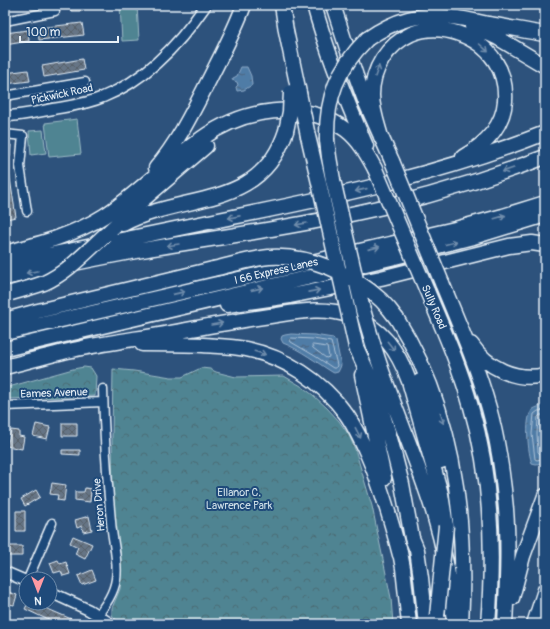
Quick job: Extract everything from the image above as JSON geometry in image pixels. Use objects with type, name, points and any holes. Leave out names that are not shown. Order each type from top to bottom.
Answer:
[{"type":"highway","points":[[131,196],[162,161],[178,138],[224,50],[244,5]]},
{"type":"highway","points":[[282,5],[295,93],[308,136],[373,422],[400,555],[409,624]]},
{"type":"highway","name":"Sully Road","points":[[314,5],[333,65],[375,169],[448,340],[472,407],[484,463],[490,505],[492,554],[488,624]]},
{"type":"highway","points":[[333,5],[356,76],[461,327],[482,384],[489,408],[498,447],[507,530],[506,624]]},
{"type":"highway","points":[[454,624],[452,598],[433,511],[391,396],[363,310],[329,157],[327,140],[330,103],[336,82],[356,50],[367,39],[384,28],[402,21],[418,17],[435,16],[458,18],[545,34]]},
{"type":"highway","points":[[435,16],[452,19],[477,28],[498,38],[545,66]]},
{"type":"highway","points":[[381,137],[373,108],[372,96],[376,73],[387,52],[400,41],[412,34],[422,31],[452,31],[468,37],[478,43],[492,57],[500,71],[505,86],[505,106],[499,123],[491,136],[480,146],[452,163],[435,171]]},
{"type":"highway","points":[[128,217],[211,198],[240,187],[256,176],[267,167],[280,147],[286,131],[295,93]]},
{"type":"highway","points":[[8,294],[44,283],[57,276],[128,217],[194,156],[226,131],[271,113],[288,111]]},
{"type":"highway","points":[[5,253],[51,239],[83,227],[105,215],[150,181],[194,144],[218,128],[247,116],[268,112],[288,111],[318,115],[333,122],[358,142],[368,155],[375,169]]},
{"type":"highway","points":[[5,264],[376,187],[487,155],[545,134]]},
{"type":"highway","points":[[5,278],[118,254],[292,226],[349,215],[447,190],[545,157]]},
{"type":"highway","name":"I 66 Express Lanes","points":[[5,333],[455,229],[545,203]]},
{"type":"highway","points":[[5,349],[433,248],[545,215]]},
{"type":"highway","points":[[151,315],[290,296],[381,278],[509,246],[532,243],[545,245]]},
{"type":"highway","points":[[5,320],[213,269],[270,257],[286,257],[310,261],[332,269],[363,286],[381,300],[397,318],[414,346],[439,408],[448,441],[456,486],[461,542],[461,624]]},
{"type":"highway","points":[[5,340],[94,319],[160,297]]},
{"type":"highway","points":[[5,367],[81,348],[293,313],[319,310],[351,316],[370,326],[381,334],[393,347],[404,365],[443,492]]},
{"type":"highway","points":[[397,318],[409,344],[418,371],[443,472],[446,526],[433,621]]},
{"type":"highway","points":[[461,327],[481,357],[500,370],[521,376],[545,375]]},
{"type":"highway","points":[[68,351],[82,352],[134,344],[230,346],[244,348],[268,355],[296,368],[326,391],[346,413],[354,427],[381,487],[400,555]]},
{"type":"highway","points":[[356,347],[376,391],[384,417],[402,484],[412,538],[417,550]]},
{"type":"highway","points":[[391,396],[400,432],[421,578],[433,621]]},
{"type":"highway","points":[[506,624],[524,556],[545,496]]},
{"type":"highway","points":[[534,624],[545,590]]},
{"type":"street","points":[[5,21],[55,11],[54,5]]},
{"type":"street","name":"Pickwick Road","points":[[5,116],[86,103],[102,98],[125,86],[146,72],[169,51],[190,27],[206,5]]},
{"type":"street","points":[[5,96],[85,82]]},
{"type":"street","points":[[5,134],[23,136],[20,166],[27,211]]},
{"type":"street","name":"Heron Drive","points":[[98,615],[114,588],[117,571],[109,499],[103,389]]},
{"type":"street","name":"Eames Avenue","points":[[5,406],[103,402]]},
{"type":"street","points":[[31,571],[52,523]]},
{"type":"street","points":[[5,572],[18,577]]},
{"type":"street","points":[[58,596],[89,610],[111,624]]},
{"type":"green space","points":[[120,5],[137,5],[139,40],[122,41]]},
{"type":"green space","points":[[77,119],[81,154],[49,157],[45,123]]},
{"type":"green space","points":[[43,130],[46,153],[31,155],[29,131]]},
{"type":"green space","points":[[84,367],[91,368],[96,376],[95,396],[5,399],[5,388]]},
{"type":"green space","name":"Ellanor C. Lawrence Park","points":[[201,368],[210,369],[236,377],[284,376],[313,395],[339,421],[349,435],[355,449],[372,506],[391,598],[393,624],[120,624],[112,615],[112,608],[120,589],[121,577],[120,553],[113,496],[113,369],[171,377],[182,377]]},
{"type":"water","points":[[241,67],[247,67],[251,76],[252,85],[244,90],[237,91],[237,82],[232,80],[237,76]]},
{"type":"water","points":[[291,334],[333,338],[336,341],[341,365],[338,372],[332,372],[283,343],[281,339],[282,336]]},
{"type":"water","points":[[545,406],[545,458],[543,463],[536,464],[532,463],[529,452],[528,422],[532,411],[535,408]]},
{"type":"building","points":[[70,5],[83,5],[83,11],[71,11]]},
{"type":"building","points":[[82,23],[84,35],[39,40],[38,28]]},
{"type":"building","points":[[28,30],[29,41],[5,45],[5,33]]},
{"type":"building","points":[[82,59],[84,70],[44,77],[42,66]]},
{"type":"building","points":[[28,70],[30,81],[5,84],[5,73]]},
{"type":"building","points":[[5,145],[11,145],[10,157],[5,157]]},
{"type":"building","points":[[5,166],[8,166],[16,217],[6,219],[5,214]]},
{"type":"building","points":[[62,423],[77,423],[77,436],[62,436]]},
{"type":"building","points":[[36,424],[50,427],[47,439],[33,436]]},
{"type":"building","points":[[11,430],[19,431],[19,436],[24,437],[22,449],[7,446]]},
{"type":"building","points":[[62,450],[80,450],[80,455],[62,454]]},
{"type":"building","points":[[52,483],[66,485],[64,501],[57,500],[58,495],[50,494]]},
{"type":"building","points":[[85,488],[91,489],[90,502],[75,500],[75,492],[84,492]]},
{"type":"building","points":[[36,490],[40,497],[25,506],[21,499]]},
{"type":"building","points":[[16,511],[25,511],[25,531],[16,531]]},
{"type":"building","points":[[89,516],[92,530],[83,532],[82,526],[77,528],[75,520]]},
{"type":"building","points":[[73,536],[92,544],[85,559],[75,554],[78,547],[70,543]]},
{"type":"building","points":[[5,546],[22,546],[22,556],[5,556]]},
{"type":"building","points":[[58,560],[60,564],[66,562],[70,574],[63,576],[61,571],[53,571],[50,563]]},
{"type":"building","points":[[92,570],[96,580],[82,585],[78,576]]},
{"type":"building","points":[[5,591],[17,595],[14,605],[10,604],[6,616],[5,616]]},
{"type":"building","points":[[29,611],[52,611],[83,624],[57,624]]}]
